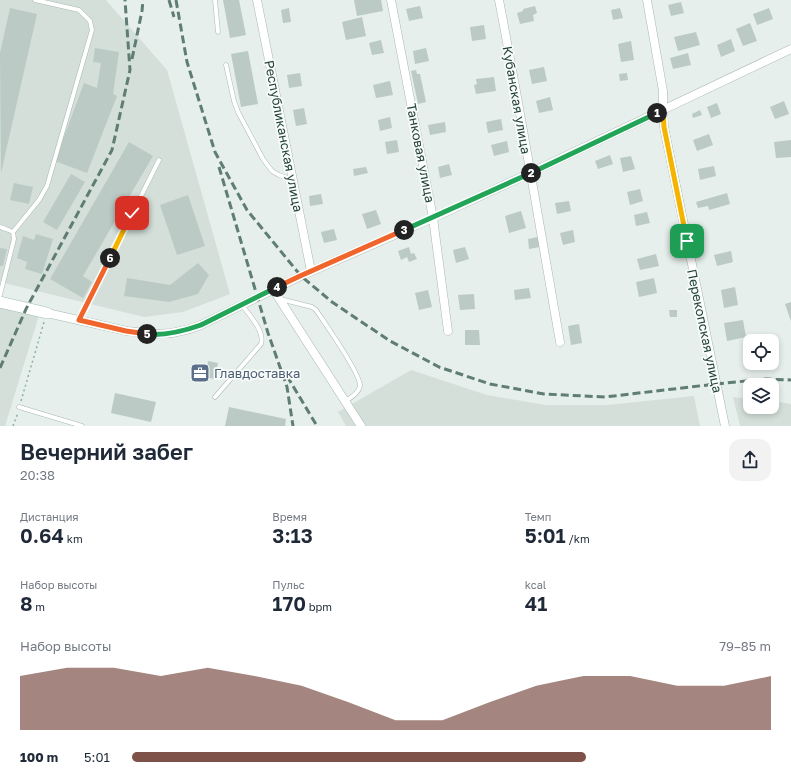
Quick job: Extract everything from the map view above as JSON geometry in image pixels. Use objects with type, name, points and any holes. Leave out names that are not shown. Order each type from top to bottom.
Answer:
[{"type":"street","name":"Республиканская улица","points":[[257,0],[311,271]]},
{"type":"street","name":"Танковая улица","points":[[391,0],[433,218],[448,331]]},
{"type":"street","name":"Кубанская улица","points":[[499,0],[560,342]]},
{"type":"street","name":"Перекопская улица","points":[[647,0],[663,91],[664,127],[725,426]]},
{"type":"street","points":[[0,302],[126,331],[154,334],[172,333],[190,329],[311,271],[433,218],[530,173],[791,48]]},
{"type":"street","points":[[273,289],[361,426]]},
{"type":"lane","points":[[12,232],[39,200],[47,186],[92,30],[90,21],[79,10],[35,0]]},
{"type":"lane","points":[[215,0],[218,32]]},
{"type":"lane","points":[[226,65],[238,112],[263,159],[272,171],[293,180]]},
{"type":"lane","points":[[79,320],[159,160]]},
{"type":"lane","points":[[0,228],[12,232],[14,239],[0,295]]},
{"type":"lane","points":[[279,299],[312,307],[316,310],[350,361],[360,381],[360,386],[358,391],[345,402]]},
{"type":"lane","points":[[215,397],[261,344],[262,336],[242,305]]},
{"type":"lane","points":[[19,407],[82,426]]},
{"type":"path","points":[[13,426],[47,313]]},
{"type":"shaded area","points":[[0,0],[106,0],[167,70],[230,294],[183,312],[144,317],[0,282]]},
{"type":"shaded area","points":[[0,302],[40,312],[5,426],[0,426]]},
{"type":"shaded area","points":[[411,370],[487,395],[545,405],[607,405],[694,396],[700,426],[346,426],[338,412]]},
{"type":"shaded area","points":[[733,397],[743,398],[743,414],[779,414],[779,402],[791,404],[791,426],[740,426]]},
{"type":"building","points":[[223,0],[239,0],[246,35],[230,38]]},
{"type":"building","points":[[354,0],[381,0],[383,11],[357,16]]},
{"type":"building","points":[[681,2],[684,13],[671,16],[668,5]]},
{"type":"building","points":[[420,6],[423,18],[409,21],[406,9]]},
{"type":"building","points":[[535,6],[537,13],[533,15],[534,21],[520,24],[517,13],[523,11],[523,9]]},
{"type":"building","points":[[10,8],[37,14],[1,173],[0,53]]},
{"type":"building","points":[[289,8],[291,22],[283,23],[281,10]]},
{"type":"building","points":[[620,8],[623,18],[613,20],[611,10]]},
{"type":"building","points":[[769,8],[773,19],[757,25],[753,14]]},
{"type":"building","points":[[362,17],[366,36],[346,40],[342,22]]},
{"type":"building","points":[[750,23],[757,41],[743,46],[736,29]]},
{"type":"building","points":[[484,25],[486,39],[472,41],[470,27]]},
{"type":"building","points":[[696,32],[700,45],[678,51],[674,37]]},
{"type":"building","points":[[731,39],[735,51],[721,57],[717,45]]},
{"type":"building","points":[[381,40],[384,53],[372,55],[369,43]]},
{"type":"building","points":[[631,41],[634,60],[621,62],[618,44]]},
{"type":"building","points":[[95,48],[119,52],[113,94],[117,96],[87,173],[55,161],[84,83],[97,88],[101,63],[93,62]]},
{"type":"building","points":[[426,48],[429,61],[415,64],[413,51]]},
{"type":"building","points":[[248,51],[258,104],[241,107],[231,54]]},
{"type":"building","points":[[688,53],[691,65],[673,69],[670,58]]},
{"type":"building","points":[[544,67],[547,81],[532,84],[529,70]]},
{"type":"building","points":[[416,70],[417,74],[420,74],[426,102],[418,104],[411,71]]},
{"type":"building","points":[[300,73],[302,86],[289,88],[287,75]]},
{"type":"building","points":[[627,73],[628,80],[620,81],[619,74]]},
{"type":"building","points":[[494,77],[496,91],[476,94],[474,85],[477,84],[476,79]]},
{"type":"building","points":[[390,81],[393,95],[376,98],[373,85]]},
{"type":"building","points":[[550,97],[553,110],[539,113],[536,101]]},
{"type":"building","points":[[784,101],[789,114],[775,119],[770,107]]},
{"type":"building","points":[[717,103],[721,114],[711,118],[707,107]]},
{"type":"building","points":[[304,108],[307,124],[296,126],[293,110]]},
{"type":"building","points":[[700,110],[702,115],[693,118],[692,114]]},
{"type":"building","points":[[390,117],[392,128],[380,131],[378,120]]},
{"type":"building","points":[[501,119],[503,130],[488,133],[486,122]]},
{"type":"building","points":[[445,122],[446,132],[430,135],[428,125]]},
{"type":"building","points":[[709,134],[713,145],[697,151],[693,140]]},
{"type":"building","points":[[397,140],[399,152],[387,154],[385,142]]},
{"type":"building","points":[[791,140],[791,157],[776,158],[774,142]]},
{"type":"building","points":[[507,141],[509,152],[494,156],[491,145]]},
{"type":"building","points":[[129,142],[153,156],[83,276],[92,282],[83,298],[50,279]]},
{"type":"building","points":[[610,155],[613,164],[598,169],[595,161]]},
{"type":"building","points":[[631,156],[635,169],[623,172],[620,158]]},
{"type":"building","points":[[449,164],[452,175],[440,178],[438,167]]},
{"type":"building","points":[[714,166],[716,176],[700,180],[698,169]]},
{"type":"building","points":[[366,167],[368,173],[354,176],[353,169]]},
{"type":"building","points":[[71,174],[85,182],[57,230],[43,222]]},
{"type":"building","points":[[14,183],[33,187],[29,204],[10,200]]},
{"type":"building","points":[[640,189],[643,201],[630,205],[627,192]]},
{"type":"building","points":[[727,193],[730,204],[709,210],[708,206],[698,208],[696,202]]},
{"type":"building","points":[[321,194],[323,204],[310,206],[309,196]]},
{"type":"building","points":[[188,195],[205,246],[177,255],[160,205]]},
{"type":"building","points":[[569,201],[571,211],[557,214],[555,203]]},
{"type":"building","points":[[376,210],[381,224],[367,229],[362,214]]},
{"type":"building","points":[[521,211],[526,228],[509,233],[505,216]]},
{"type":"building","points":[[647,212],[650,223],[636,226],[634,215]]},
{"type":"building","points":[[334,229],[337,240],[324,243],[321,232]]},
{"type":"building","points":[[573,230],[575,242],[563,245],[560,233]]},
{"type":"building","points":[[36,234],[53,239],[42,274],[25,269],[27,262],[17,258],[23,236],[34,240]]},
{"type":"building","points":[[538,237],[540,247],[529,249],[528,239]]},
{"type":"building","points":[[409,247],[411,254],[414,253],[417,259],[409,262],[407,257],[401,260],[398,251]]},
{"type":"building","points":[[465,247],[469,259],[456,263],[453,250]]},
{"type":"building","points":[[0,248],[7,249],[3,266],[0,266]]},
{"type":"building","points":[[731,251],[733,262],[717,266],[714,255]]},
{"type":"building","points":[[656,254],[659,266],[640,270],[637,259]]},
{"type":"building","points":[[198,263],[209,275],[198,294],[169,302],[124,296],[127,278],[170,285]]},
{"type":"building","points":[[654,278],[657,293],[639,297],[636,282]]},
{"type":"building","points":[[735,287],[738,305],[724,308],[721,290]]},
{"type":"building","points":[[529,288],[531,298],[515,300],[514,290]]},
{"type":"building","points":[[428,290],[432,307],[419,310],[415,293]]},
{"type":"building","points":[[474,294],[475,309],[460,310],[458,295]]},
{"type":"building","points":[[791,302],[791,321],[785,304]]},
{"type":"building","points":[[669,310],[677,310],[677,317],[670,317]]},
{"type":"building","points":[[743,320],[745,334],[743,334],[743,338],[727,341],[724,323]]},
{"type":"building","points":[[579,324],[582,343],[571,345],[568,326]]},
{"type":"building","points":[[465,330],[479,330],[480,345],[465,345]]},
{"type":"building","points":[[208,361],[218,363],[214,379],[197,375],[199,366],[207,368]]},
{"type":"building","points":[[115,393],[156,402],[151,422],[111,413]]},
{"type":"building","points":[[229,407],[286,419],[285,426],[225,426]]},
{"type":"railway","points":[[0,368],[26,309],[112,150],[130,70],[125,0]]},
{"type":"railway","points":[[132,59],[143,0]]},
{"type":"railway","points":[[169,0],[174,17]]},
{"type":"railway","points":[[176,0],[187,62],[215,152],[247,210],[301,276],[332,302],[390,341],[439,367],[490,384],[544,394],[605,397],[766,379],[791,380]]},
{"type":"railway","points":[[219,167],[268,333],[287,387],[293,426]]},
{"type":"railway","points":[[287,376],[317,426]]},
{"type":"place","name":"Главдоставка","points":[[200,373]]},
{"type":"route","points":[[132,213],[79,320],[126,331],[154,334],[172,333],[201,325],[287,282],[433,218],[663,110],[664,127],[687,241]]}]
